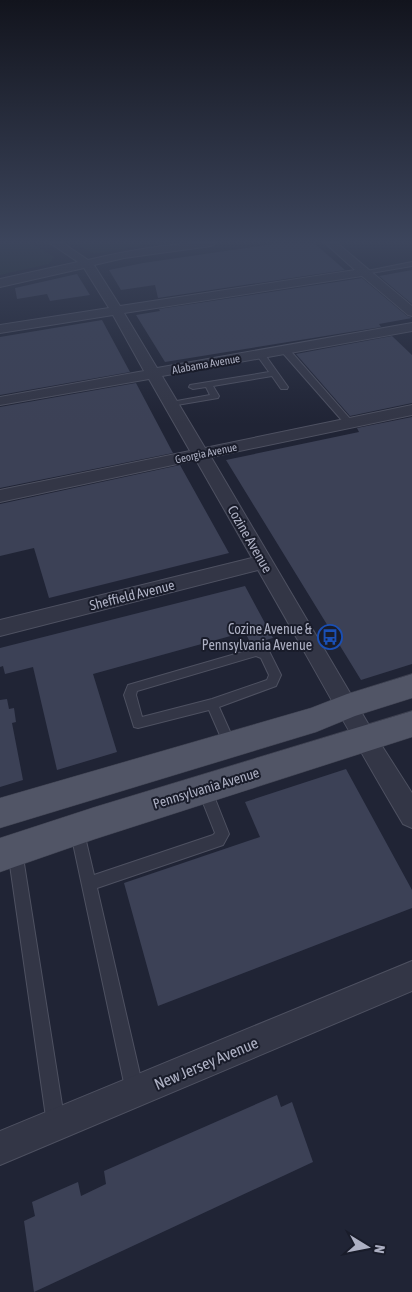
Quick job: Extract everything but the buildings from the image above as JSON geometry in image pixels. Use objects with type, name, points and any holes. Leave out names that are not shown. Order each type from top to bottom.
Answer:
[{"type":"main road","points":[[0,813],[316,719],[347,706],[412,686]]},
{"type":"main road","name":"Pennsylvania Avenue","points":[[7,852],[77,828],[412,724]]},
{"type":"street","name":"Cozine Avenue","points":[[112,303],[365,739],[412,816]]},
{"type":"street","points":[[0,329],[166,303]]},
{"type":"street","points":[[402,303],[412,312]]},
{"type":"street","name":"Alabama Avenue","points":[[0,401],[412,326]]},
{"type":"street","name":"Georgia Avenue","points":[[0,496],[412,410]]},
{"type":"street","name":"Sheffield Avenue","points":[[0,628],[263,562]]},
{"type":"street","name":"New Jersey Avenue","points":[[0,1148],[412,976]]},
{"type":"lane","points":[[284,350],[349,423]]},
{"type":"lane","points":[[260,354],[284,387]]},
{"type":"lane","points":[[193,387],[274,373]]},
{"type":"lane","points":[[172,404],[216,396],[208,384]]},
{"type":"lane","points":[[256,652],[265,654],[275,675],[272,684],[212,704],[138,723],[130,695],[132,688],[256,652]]},
{"type":"lane","points":[[212,704],[230,745]]},
{"type":"lane","points":[[89,884],[218,840],[222,834],[204,789]]},
{"type":"lane","points":[[77,828],[135,1093]]},
{"type":"lane","points":[[7,852],[56,1126]]},
{"type":"place","name":"Cozine Avenue & Pennsylvania Avenue","points":[[330,637]]}]
